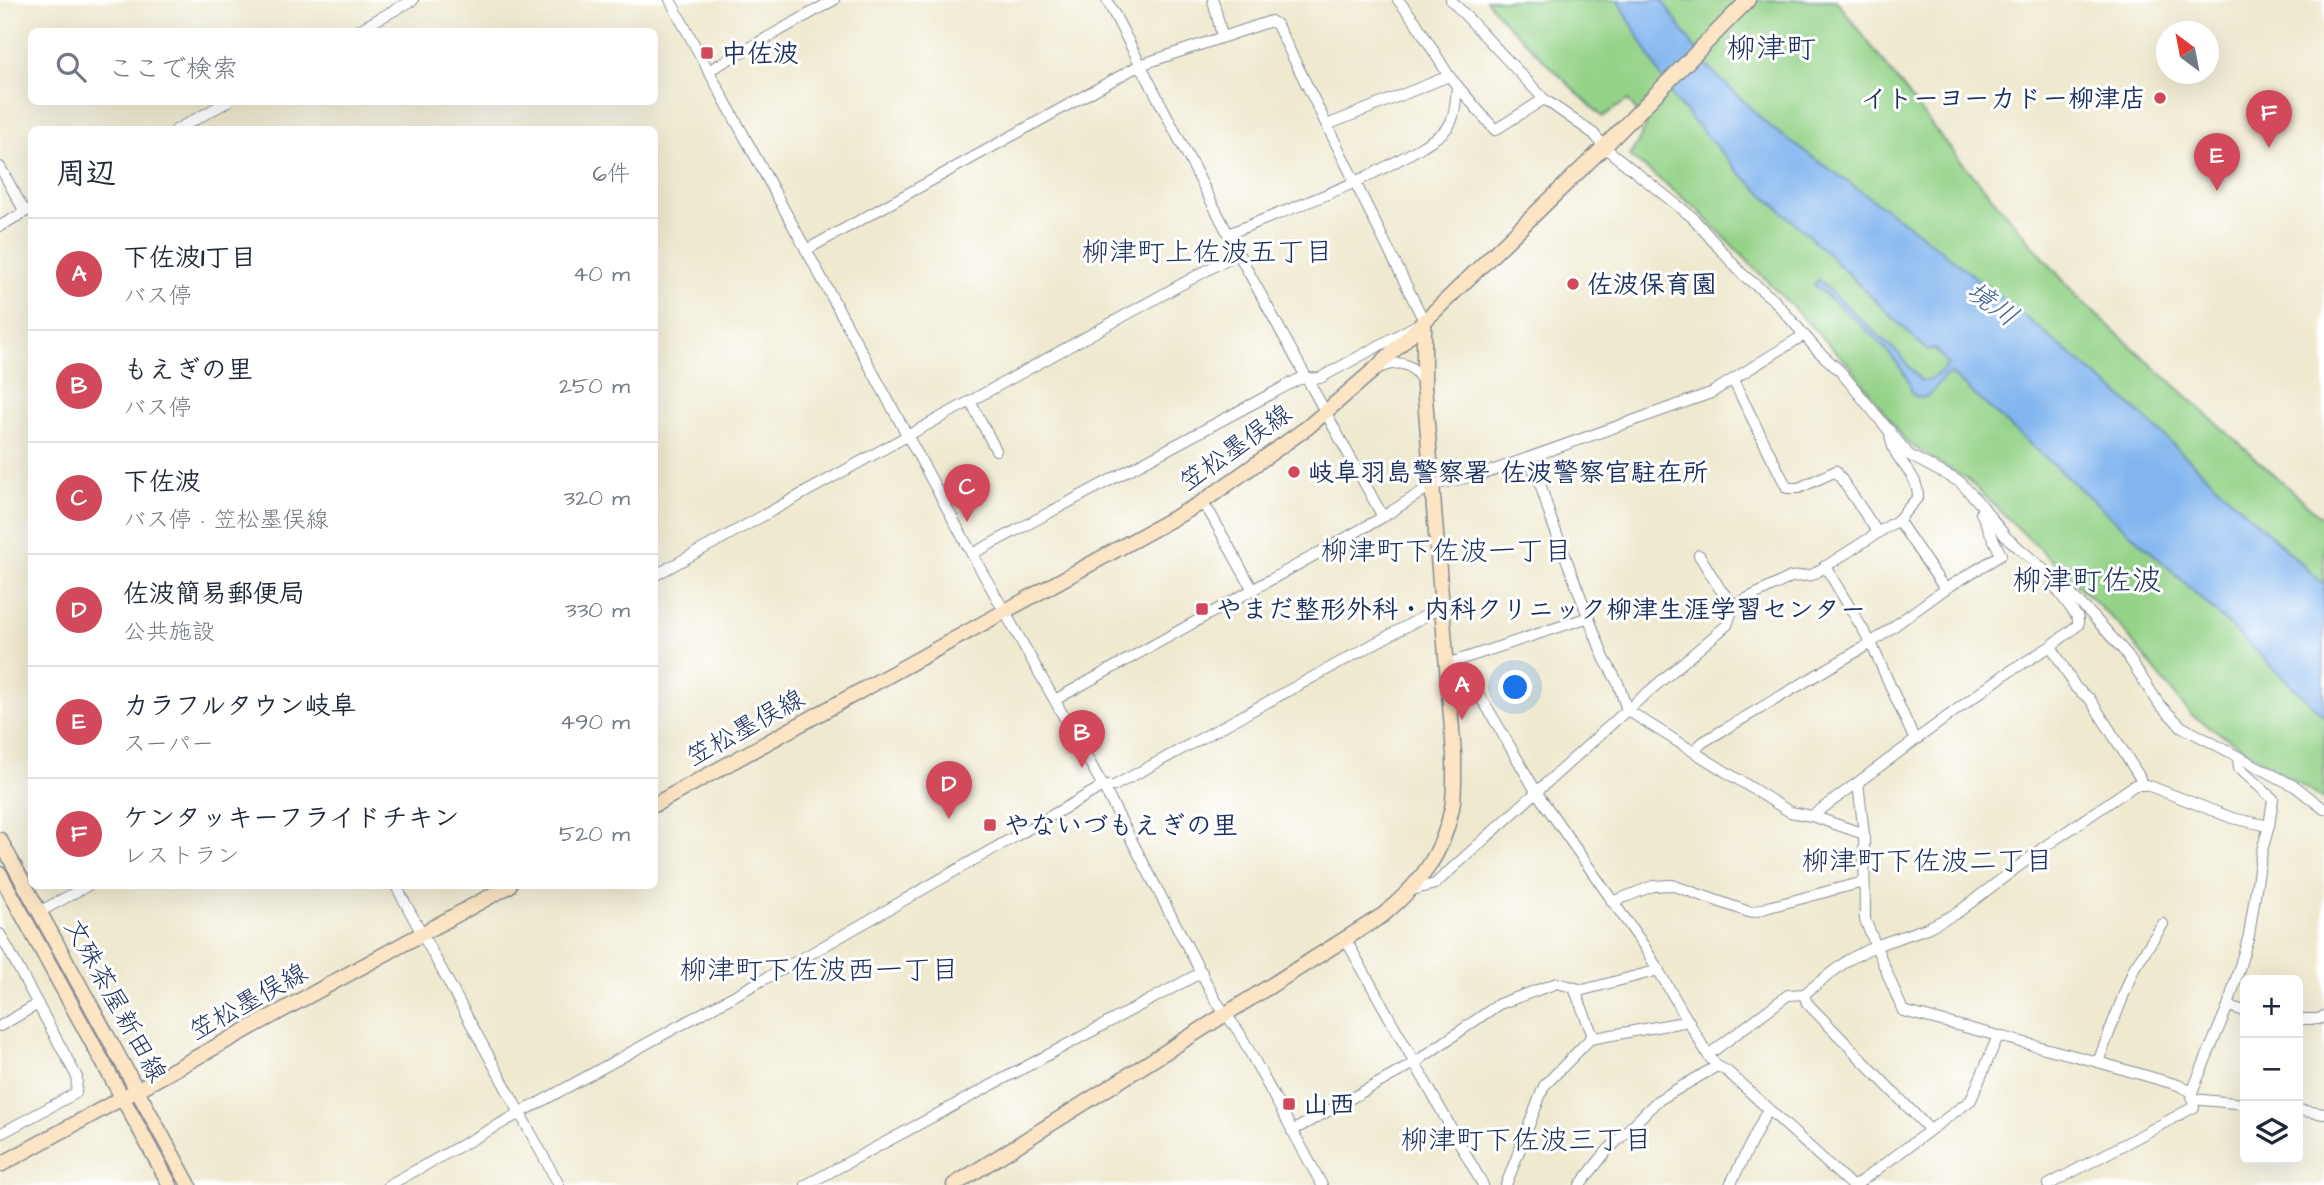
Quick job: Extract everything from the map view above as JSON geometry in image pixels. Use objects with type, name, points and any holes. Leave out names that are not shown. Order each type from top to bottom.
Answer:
[{"type":"main road","name":"笠松墨俣線","points":[[658,803],[1201,503],[1258,463],[1326,412],[1375,369],[1604,147],[1748,0]]},
{"type":"main road","points":[[954,1185],[1383,915],[1412,890],[1436,856],[1452,808],[1454,754],[1451,663],[1443,609],[1424,386],[1424,321]]},
{"type":"main road","name":"文殊茶屋新田線","points":[[0,840],[189,1185]]},
{"type":"main road","points":[[0,874],[170,1185]]},
{"type":"main road","name":"笠松墨俣線","points":[[0,1165],[503,889]]},
{"type":"street","points":[[362,28],[413,0]]},
{"type":"street","points":[[670,0],[972,554],[1103,786],[1216,1001],[1239,1032],[1322,1185]]},
{"type":"street","points":[[708,71],[834,0]]},
{"type":"street","points":[[1107,0],[1238,253],[1383,517]]},
{"type":"street","points":[[1213,0],[1222,36]]},
{"type":"street","points":[[1398,0],[1415,21],[1449,76],[1495,130],[1544,99]]},
{"type":"street","points":[[1451,0],[1544,99],[1594,134],[1604,147],[1692,216],[1742,274],[1774,300],[1840,371],[1909,455],[1960,482],[2006,537],[2055,579],[2125,652],[2159,704],[2182,727],[2296,787],[2324,809]]},
{"type":"street","points":[[806,250],[1140,65],[1271,21],[1276,25],[1424,321],[1320,378],[1299,379],[972,554]]},
{"type":"street","points":[[1327,125],[1449,76]]},
{"type":"street","points":[[1228,234],[1356,183],[1441,134],[1450,123],[1455,108],[1457,85]]},
{"type":"street","points":[[183,126],[222,105]]},
{"type":"street","points":[[0,167],[28,210],[0,226]]},
{"type":"street","points":[[658,574],[1238,253]]},
{"type":"street","points":[[1055,700],[1383,517],[1433,485],[1480,475],[1527,460],[1711,393],[1804,335]]},
{"type":"street","points":[[1375,369],[1393,362],[1407,365],[1416,370],[1424,386]]},
{"type":"street","points":[[1733,380],[1787,488],[1798,488],[1836,471],[1878,533]]},
{"type":"street","points":[[970,401],[996,450]]},
{"type":"street","points":[[1412,890],[1435,884],[1627,710],[1727,625],[1734,605],[1791,577],[1812,575],[1898,520],[1918,498],[1918,485],[1891,446],[1890,430]]},
{"type":"street","points":[[1527,460],[1538,477],[1551,519],[1604,658],[1618,683],[1627,710],[1790,812],[1812,816],[1864,834]]},
{"type":"street","points":[[1201,503],[1210,513],[1253,590]]},
{"type":"street","points":[[1694,751],[1703,742],[1871,643],[1945,589],[2001,555],[1981,513],[1983,507]]},
{"type":"street","points":[[1898,520],[1945,589]]},
{"type":"street","points":[[1699,555],[1720,589],[1734,605]]},
{"type":"street","points":[[1825,566],[1871,643],[1912,734],[1917,739]]},
{"type":"street","points":[[1812,816],[2004,675],[2051,646],[2078,625],[2078,618],[2052,582],[2055,579]]},
{"type":"street","points":[[389,1185],[810,954],[1103,786],[1114,786],[1434,611],[1443,609]]},
{"type":"street","points":[[1589,617],[1451,663],[1494,718],[1537,793],[1659,970],[1717,1066],[1854,1185],[1971,1100],[1998,1037]]},
{"type":"street","points":[[2051,646],[2076,688],[2090,699],[2142,785]]},
{"type":"street","points":[[2048,1185],[2194,1107],[2192,1096],[2228,1006],[2249,935],[2273,799],[2239,768],[2238,758]]},
{"type":"street","points":[[1858,783],[1864,834],[1865,920],[1903,1011],[2178,1085],[2192,1096],[2240,1103]]},
{"type":"street","points":[[1708,1055],[1788,995],[1804,994],[1848,960],[1875,946],[1927,928],[1958,913],[2044,847],[2135,785],[2142,785],[2232,818],[2269,826]]},
{"type":"street","points":[[1612,902],[1653,886],[1672,885],[1749,912],[1760,912],[1771,906],[1864,883]]},
{"type":"street","points":[[39,912],[81,889]]},
{"type":"street","points":[[398,889],[559,1185]]},
{"type":"street","points":[[2098,1062],[2134,968],[2163,924]]},
{"type":"street","points":[[0,933],[77,1077],[76,1093],[0,1134]]},
{"type":"street","points":[[1346,940],[1483,1185]]},
{"type":"street","points":[[1292,1130],[1413,1064],[1499,1004],[1557,983],[1583,990],[1659,970]]},
{"type":"street","points":[[806,1185],[1202,972]]},
{"type":"street","points":[[1506,1185],[1544,1086],[1593,1036],[1574,988]]},
{"type":"street","points":[[1804,994],[1807,1003],[1929,1129]]},
{"type":"street","points":[[0,1026],[38,1004]]},
{"type":"street","points":[[2228,1006],[2240,1010]]},
{"type":"street","points":[[2303,1019],[2319,1019],[2324,1016]]},
{"type":"street","points":[[1590,1039],[1689,1021]]},
{"type":"street","points":[[1580,1185],[1605,1153],[1657,1101],[1717,1066]]},
{"type":"street","points":[[1730,1185],[1768,1109]]},
{"type":"street","points":[[2303,1111],[2324,1114]]},
{"type":"green space","points":[[1486,0],[1836,0],[1944,141],[2080,300],[2324,520],[2324,800],[2190,714],[2119,625],[1968,480],[1907,443],[1851,367],[1697,209],[1630,156],[1647,125],[1628,100],[1602,117]]},
{"type":"water","name":"境川","points":[[1618,0],[1662,0],[1706,65],[1769,126],[1914,229],[2028,319],[2122,397],[2324,585],[2324,716],[2169,568],[1950,373],[1926,396],[1922,398],[1913,395],[1900,366],[1865,329],[1814,285],[1818,280],[1899,354],[1920,380],[1928,381],[1948,364],[1934,348],[1927,350],[1919,343],[1740,173],[1673,98]]},
{"type":"place","name":"中佐波","points":[[707,53]]},
{"type":"place","name":"イトーヨーカドー柳津店","points":[[2160,98]]},
{"type":"place","name":"ケンタッキーフライドチキン","points":[[2269,148]]},
{"type":"place","name":"カラフルタウン岐阜","points":[[2217,191]]},
{"type":"place","name":"佐波保育園","points":[[1573,284]]},
{"type":"place","name":"岐阜羽島警察署 佐波警察官駐在所","points":[[1294,472]]},
{"type":"place","name":"下佐波","points":[[967,522]]},
{"type":"place","name":"やまだ整形外科・内科クリニック柳津生涯学習センター","points":[[1202,609]]},
{"type":"place","name":"下佐波1丁目","points":[[1462,720]]},
{"type":"place","name":"もえぎの里","points":[[1082,768]]},
{"type":"place","name":"佐波簡易郵便局","points":[[949,819]]},
{"type":"place","name":"やないづもえぎの里","points":[[990,825]]},
{"type":"place","name":"山西","points":[[1289,1104]]},
{"type":"district","name":"柳津町","points":[[1771,48]]},
{"type":"district","name":"柳津町上佐波五丁目","points":[[1207,251]]},
{"type":"district","name":"柳津町下佐波一丁目","points":[[1446,550]]},
{"type":"district","name":"柳津町佐波","points":[[2087,580]]},
{"type":"district","name":"柳津町下佐波二丁目","points":[[1927,860]]},
{"type":"district","name":"柳津町下佐波西一丁目","points":[[819,969]]},
{"type":"district","name":"柳津町下佐波三丁目","points":[[1526,1139]]}]
